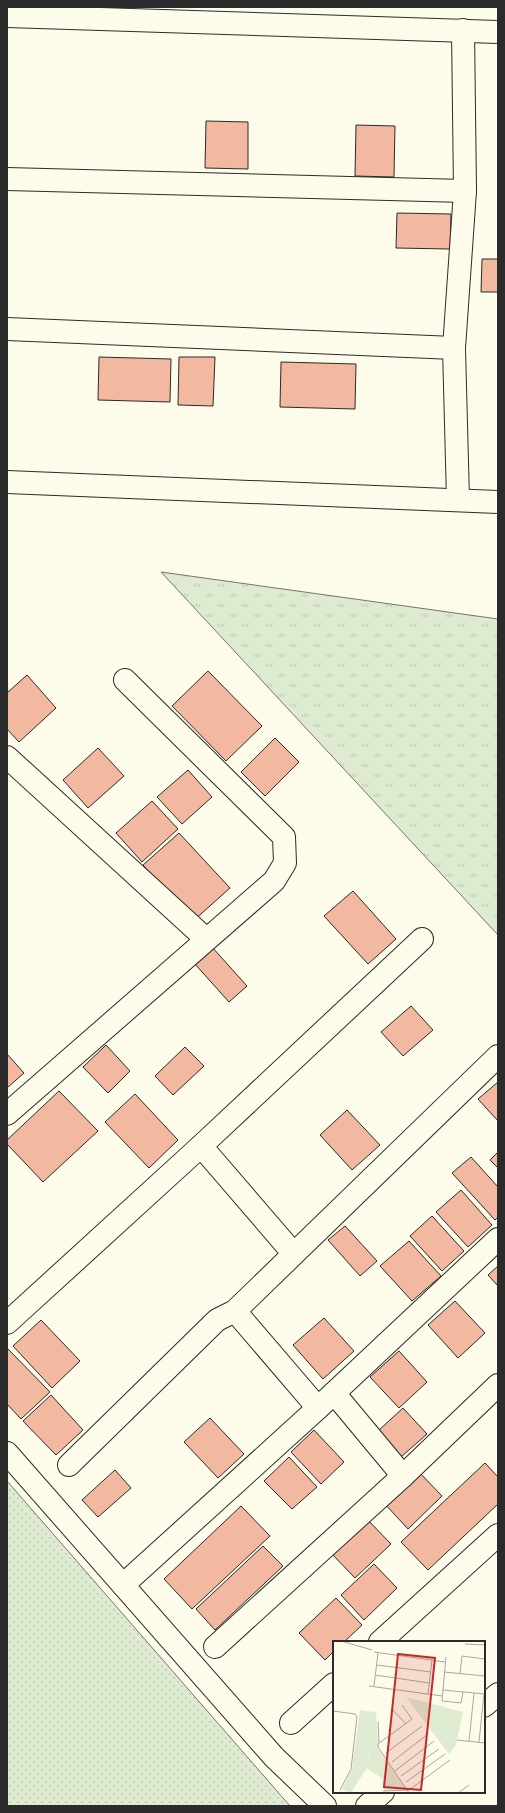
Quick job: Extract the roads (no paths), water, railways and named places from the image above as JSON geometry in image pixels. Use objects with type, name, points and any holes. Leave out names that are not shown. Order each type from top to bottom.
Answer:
[{"type":"street","points":[[7,16],[498,32]]},
{"type":"street","points":[[458,500],[454,348],[465,191],[463,30]]},
{"type":"street","points":[[7,179],[465,191]]},
{"type":"street","points":[[7,329],[454,348]]},
{"type":"street","points":[[7,482],[498,502]]},
{"type":"street","points":[[7,1114],[274,881],[285,863],[284,837],[125,680]]},
{"type":"street","points":[[7,757],[206,939]]},
{"type":"street","points":[[7,1322],[201,1146],[422,939]]},
{"type":"street","points":[[69,1465],[217,1320],[235,1311],[293,1253],[498,1056]]},
{"type":"street","points":[[201,1146],[293,1253]]},
{"type":"street","points":[[123,1585],[318,1408],[498,1239]]},
{"type":"street","points":[[235,1311],[318,1408]]},
{"type":"street","points":[[215,1646],[402,1476],[498,1385]]},
{"type":"street","points":[[334,1393],[402,1476]]},
{"type":"street","points":[[7,1453],[274,1757],[325,1806]]},
{"type":"street","points":[[381,1641],[498,1535]]},
{"type":"street","points":[[291,1723],[333,1685]]},
{"type":"street","points":[[485,1705],[498,1694]]},
{"type":"street","points":[[367,1806],[382,1793]]}]
